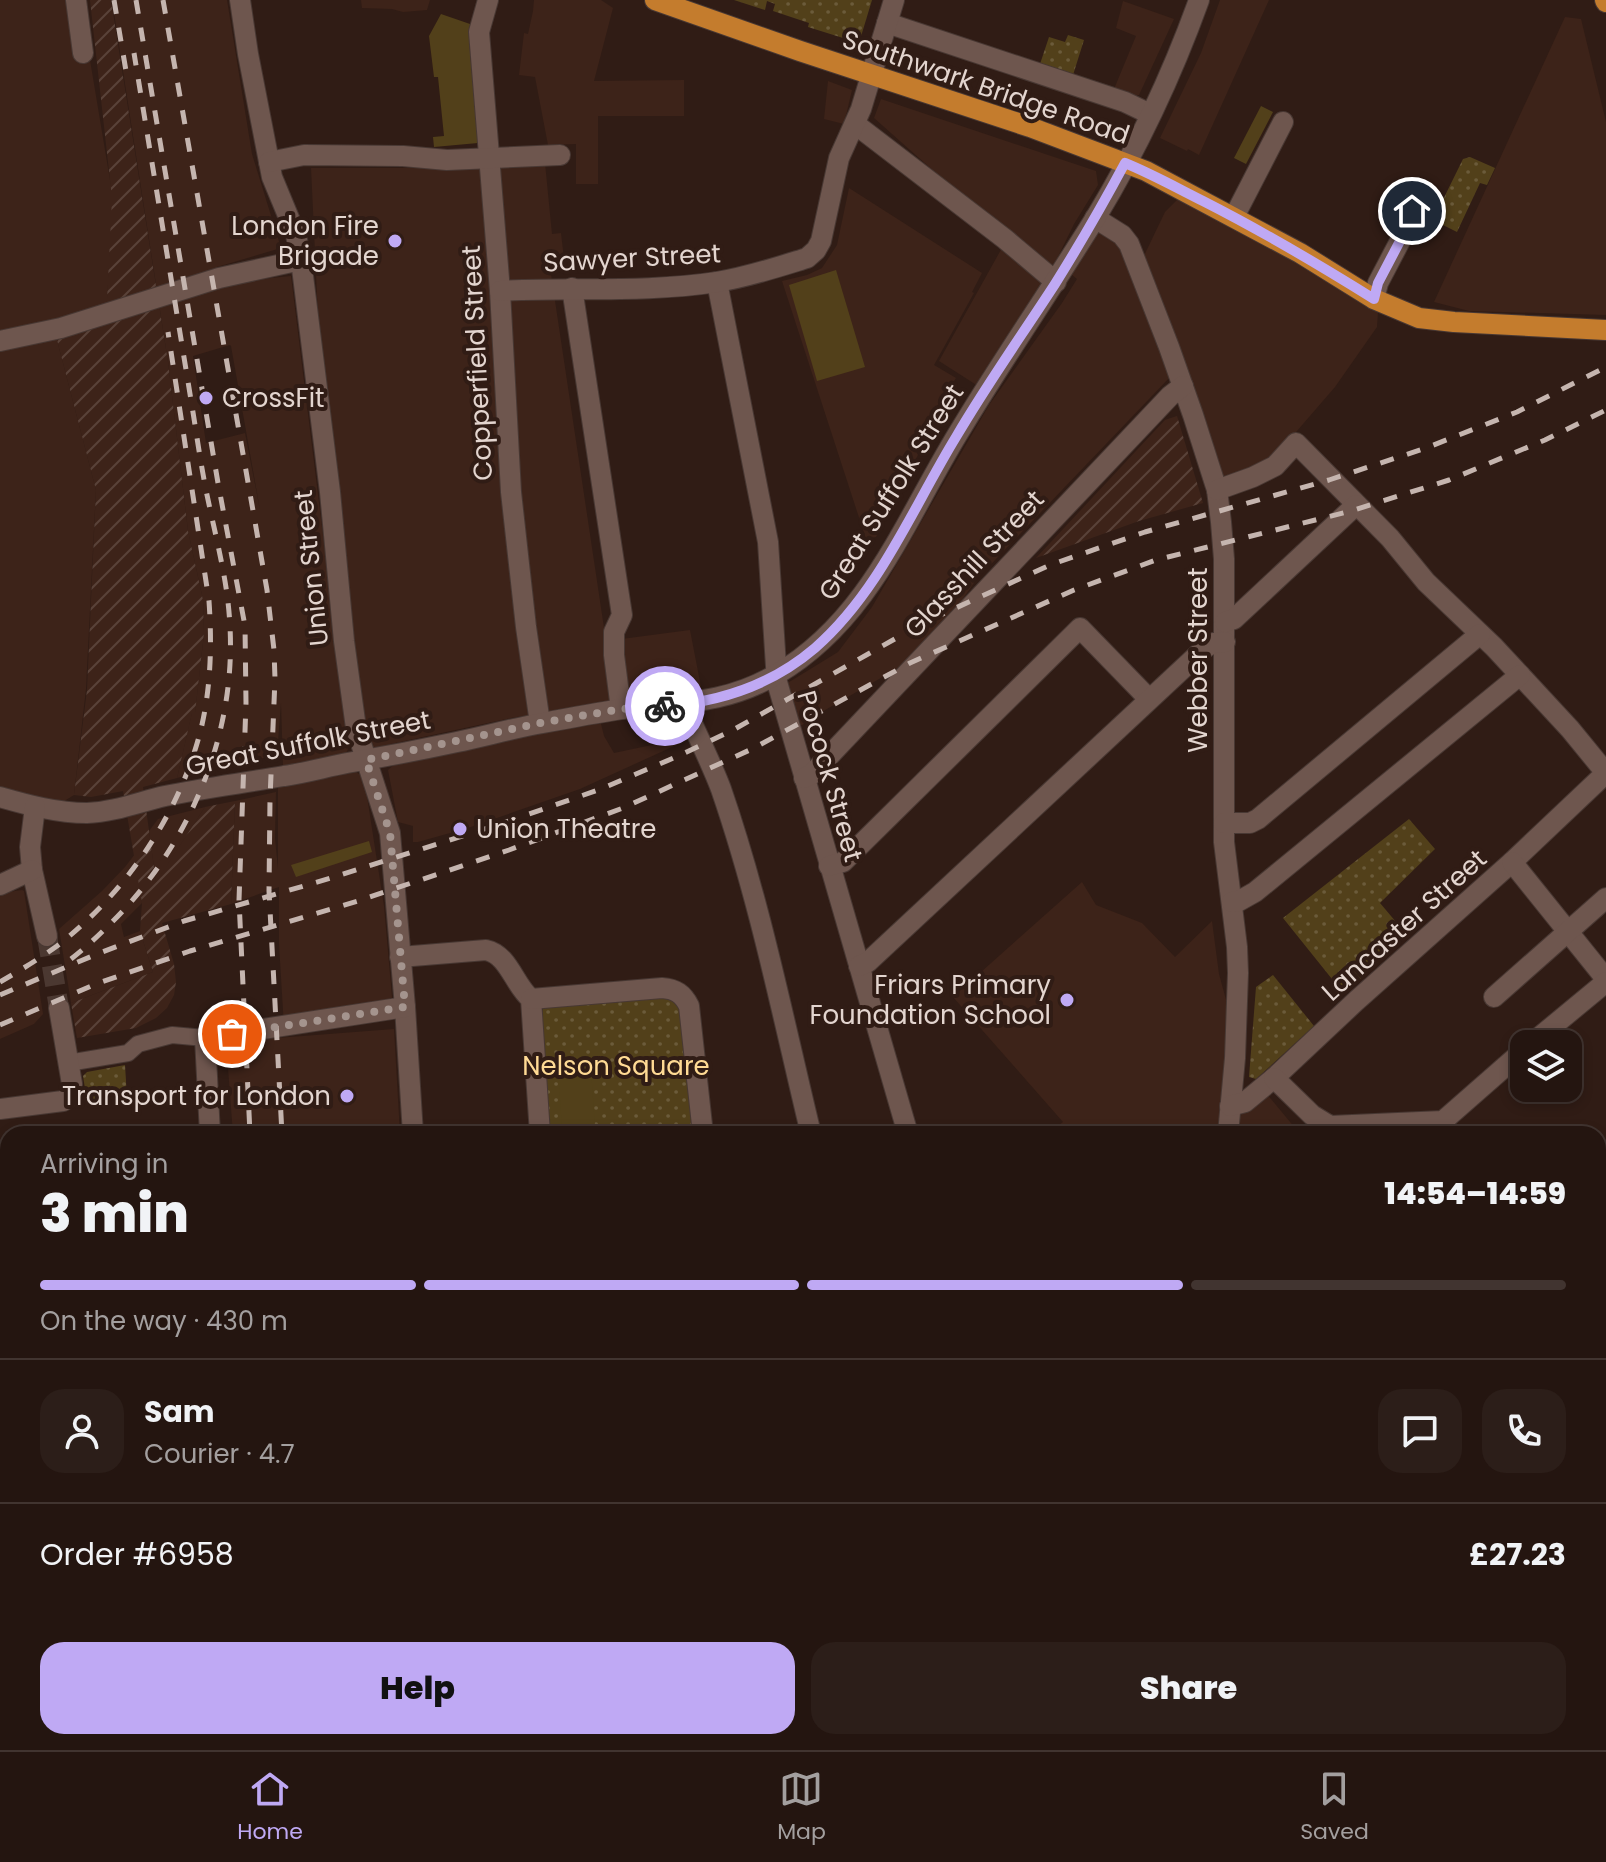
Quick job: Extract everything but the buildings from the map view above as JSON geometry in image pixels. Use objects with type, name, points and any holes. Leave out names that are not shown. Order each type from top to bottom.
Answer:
[{"type":"main road","name":"Southwark Bridge Road","points":[[655,0],[1030,127],[1125,163],[1300,253],[1374,299],[1419,318],[1606,330]]},
{"type":"street","points":[[76,0],[83,53]]},
{"type":"street","name":"Union Street","points":[[240,0],[272,177],[296,235],[301,260],[356,728],[390,833],[412,1126]]},
{"type":"street","name":"Copperfield Street","points":[[488,0],[479,32],[500,291],[511,492],[540,723]]},
{"type":"street","name":"Sawyer Street","points":[[500,291],[670,287],[717,282],[807,258],[821,241],[839,158],[855,124],[894,0]]},
{"type":"street","name":"Great Suffolk Street","points":[[0,797],[35,807],[81,813],[113,810],[164,797],[286,776],[540,723],[621,709],[684,705],[714,699],[739,692],[776,675],[830,634],[865,594],[955,437],[1095,218],[1174,65],[1199,0]]},
{"type":"street","points":[[887,23],[1125,102],[1150,114]]},
{"type":"street","points":[[1234,217],[1283,122]]},
{"type":"street","points":[[855,124],[1056,282]]},
{"type":"street","points":[[269,162],[304,155],[403,156],[447,160],[560,155]]},
{"type":"street","points":[[1374,299],[1378,283],[1421,193]]},
{"type":"street","name":"Webber Street","points":[[1095,218],[1122,235],[1129,244],[1183,386],[1217,490],[1224,559],[1224,823],[1238,984],[1229,1126]]},
{"type":"street","points":[[0,341],[61,328],[219,278],[301,260]]},
{"type":"street","name":"Pocock Street","points":[[717,282],[768,542],[776,675],[906,1126]]},
{"type":"street","points":[[572,288],[622,615],[614,632],[621,709]]},
{"type":"street","name":"Glasshill Street","points":[[804,778],[812,774],[1174,391],[1183,386]]},
{"type":"street","points":[[1217,490],[1275,466],[1296,443],[1390,538],[1426,582],[1520,675],[1570,729],[1605,775]]},
{"type":"street","points":[[859,966],[868,962],[1149,699],[1214,643],[1234,619],[1356,505]]},
{"type":"street","points":[[829,866],[843,862],[1080,628],[1149,699]]},
{"type":"street","points":[[1224,823],[1250,823],[1258,819],[1480,634]]},
{"type":"street","points":[[1232,902],[1255,892],[1520,675]]},
{"type":"street","points":[[684,705],[711,764],[743,859],[809,1126]]},
{"type":"street","name":"Lancaster Street","points":[[1230,1106],[1245,1102],[1274,1078],[1605,775]]},
{"type":"street","points":[[35,807],[30,847],[32,870],[47,936]]},
{"type":"street","points":[[1512,862],[1606,980],[1547,1030]]},
{"type":"street","points":[[0,885],[32,870]]},
{"type":"street","points":[[1494,997],[1606,898]]},
{"type":"street","points":[[400,957],[491,950],[501,958],[531,999],[662,988],[685,997],[689,1006],[702,1126]]},
{"type":"street","points":[[531,999],[539,1126]]},
{"type":"street","points":[[68,1063],[128,1053],[138,1044],[172,1035],[205,1038],[405,1007]]},
{"type":"street","points":[[0,1109],[63,1101],[70,1096],[72,1084],[59,1008]]},
{"type":"street","points":[[205,1038],[210,1126]]},
{"type":"street","points":[[1274,1078],[1312,1115],[1330,1126],[1443,1121],[1510,1062]]},
{"type":"shaded area","points":[[0,0],[80,0],[113,198],[106,320],[56,336],[96,490],[86,689],[74,795],[61,803],[0,787]]},
{"type":"shaded area","points":[[90,0],[111,0],[168,362],[188,531],[203,600],[204,633],[195,713],[192,713],[177,778],[143,787],[156,882],[205,807],[235,801],[231,904],[162,923],[176,982],[167,1008],[156,1018],[136,1028],[77,1038],[71,1003],[153,972],[140,931],[142,903],[123,791],[91,797],[74,795],[87,690],[96,490],[56,336],[106,320],[112,198]]},
{"type":"shaded area","points":[[112,0],[227,0],[252,154],[281,248],[217,267],[220,283],[291,276],[349,746],[346,754],[283,766],[281,703],[277,755],[177,778],[192,712],[195,712],[204,633],[203,600],[188,531],[168,362]],"holes":[[[231,346],[260,510],[245,433],[206,443],[193,356]]]},
{"type":"shaded area","points":[[361,0],[430,0],[427,10],[403,12],[362,8]]},
{"type":"shaded area","points":[[534,0],[601,0],[613,8],[594,81],[684,80],[684,116],[598,116],[598,184],[576,184],[576,144],[548,145],[535,77],[519,75],[524,33],[528,34]]},
{"type":"shaded area","points":[[1220,0],[1269,0],[1199,155],[1160,138],[1201,53]]},
{"type":"shaded area","points":[[1123,1],[1174,19],[1139,95],[1134,96],[1114,89],[1136,36],[1116,28]]},
{"type":"shaded area","points":[[1565,17],[1581,19],[1606,122],[1606,315],[1469,311],[1434,302]]},
{"type":"shaded area","points":[[828,81],[852,90],[844,124],[824,119]]},
{"type":"shaded area","points":[[881,99],[1096,171],[1098,185],[1052,269],[978,386],[939,361],[1008,237],[874,118]]},
{"type":"shaded area","points":[[545,163],[552,234],[561,233],[565,267],[551,274],[606,641],[690,630],[701,687],[511,718],[372,748],[363,736],[318,316],[311,168]]},
{"type":"shaded area","points":[[849,188],[982,273],[934,365],[956,378],[940,402],[943,406],[876,537],[866,539],[782,281],[822,268],[837,245]]},
{"type":"shaded area","points":[[1179,198],[1296,258],[1378,312],[1377,327],[1335,387],[1271,461],[1233,478],[1218,476],[1141,262],[1165,212]]},
{"type":"shaded area","points":[[1098,231],[1117,241],[1171,376],[976,580],[926,652],[798,728],[786,684],[838,652],[872,607],[989,405],[1077,279],[1072,272]]},
{"type":"shaded area","points":[[1177,416],[1203,503],[1139,521],[1036,558],[1165,420]]},
{"type":"shaded area","points":[[600,720],[604,736],[614,753],[666,742],[679,735],[683,742],[580,789],[468,828],[413,842],[413,826],[398,822],[388,770],[400,759]]},
{"type":"shaded area","points":[[351,769],[364,777],[384,906],[393,1009],[284,1027],[279,887],[231,904],[235,801],[276,792],[278,869],[278,786]]},
{"type":"shaded area","points":[[205,807],[156,883],[149,831],[158,819]]},
{"type":"shaded area","points":[[135,854],[142,903],[121,924],[124,937],[140,931],[153,972],[71,1003],[59,929],[102,891]]},
{"type":"shaded area","name":"Friars Primary Foundation School","points":[[1082,882],[1096,905],[1142,923],[1175,957],[1212,921],[1219,974],[1231,1018],[1222,1126],[1058,1126],[1063,1122],[953,997]]},
{"type":"shaded area","points":[[22,890],[43,1014],[34,1024],[0,1039],[0,893]]},
{"type":"shaded area","points":[[394,1029],[400,1126],[232,1126],[226,1042]]},
{"type":"shaded area","points":[[1266,1093],[1293,1126],[1236,1126],[1242,1114]]},
{"type":"green space","points":[[734,0],[872,0],[859,43],[808,27],[809,23],[773,11],[775,4],[767,1],[765,10]]},
{"type":"green space","points":[[441,14],[470,24],[478,143],[434,147],[433,137],[444,136],[438,77],[434,77],[429,36]]},
{"type":"green space","points":[[1068,35],[1084,40],[1073,75],[1040,64],[1049,37],[1065,42]]},
{"type":"green space","points":[[1261,106],[1273,112],[1246,164],[1234,158]]},
{"type":"green space","points":[[1470,157],[1495,168],[1487,185],[1480,183],[1457,232],[1433,220],[1463,159]]},
{"type":"green space","points":[[836,270],[865,367],[817,381],[789,285]]},
{"type":"green space","points":[[1409,819],[1435,849],[1380,903],[1407,935],[1344,994],[1283,918]]},
{"type":"green space","points":[[369,841],[372,852],[296,877],[291,865]]},
{"type":"green space","points":[[1273,975],[1314,1026],[1256,1079],[1249,1077],[1256,987]]},
{"type":"green space","name":"Nelson Square","points":[[667,993],[680,1000],[694,1126],[549,1126],[541,1017],[543,1008]]},
{"type":"green space","points":[[125,1065],[127,1098],[87,1101],[83,1076],[87,1072]]},
{"type":"green space","points":[[591,1069],[595,1126],[562,1126],[558,1071]]},
{"type":"tunnel","points":[[47,936],[59,1008]]},
{"type":"railway","points":[[114,0],[126,71]]},
{"type":"railway","points":[[136,0],[245,626],[246,703],[239,900],[250,1126]]},
{"type":"railway","points":[[163,0],[267,590],[274,650],[269,891],[282,1126]]},
{"type":"railway","points":[[71,959],[136,897],[183,828],[215,750],[225,710],[230,669],[227,592],[202,468],[134,53]]},
{"type":"railway","points":[[0,982],[57,946],[106,902],[127,876],[164,821],[192,760],[201,729],[210,665],[209,601],[168,332]]},
{"type":"railway","points":[[0,995],[184,921],[331,878],[601,789],[733,730],[925,622],[1050,565],[1145,532],[1329,480],[1426,448],[1517,412],[1606,367]]},
{"type":"railway","points":[[0,1025],[96,984],[190,951],[358,901],[623,808],[754,748],[910,663],[1074,590],[1156,560],[1351,511],[1449,480],[1545,440],[1606,410]]},
{"type":"way so far","points":[[232,1034],[405,1007],[390,833],[366,760],[540,723],[621,709],[665,706]]},
{"type":"place","name":"London Fire Brigade","points":[[395,241]]},
{"type":"place","name":"CrossFit","points":[[206,398]]},
{"type":"place","name":"Union Theatre","points":[[460,829]]},
{"type":"place","name":"Friars Primary Foundation School","points":[[1067,1000]]},
{"type":"place","name":"Transport for London","points":[[347,1096]]},
{"type":"route","points":[[665,706],[714,699],[739,692],[776,675],[812,650],[846,617],[880,570],[955,437],[1056,282],[1125,163],[1227,213],[1374,299],[1378,283],[1412,211]]}]
